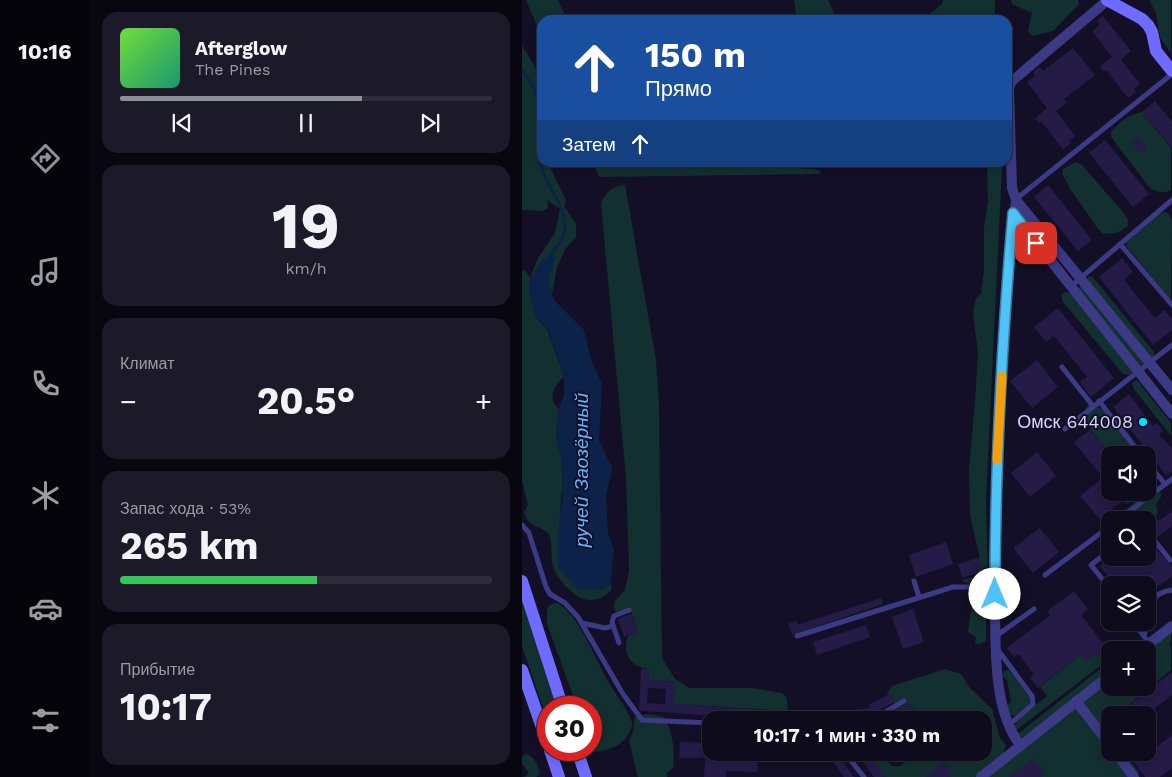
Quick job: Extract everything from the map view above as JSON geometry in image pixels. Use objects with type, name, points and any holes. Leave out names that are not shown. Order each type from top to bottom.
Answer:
[{"type":"main road","points":[[1108,0],[1142,19],[1148,25],[1152,32],[1156,51],[1172,72]]},
{"type":"main road","points":[[522,581],[559,696]]},
{"type":"main road","points":[[522,670],[537,713]]},
{"type":"main road","points":[[554,761],[559,777]]},
{"type":"main road","points":[[581,761],[586,777]]},
{"type":"street","points":[[1012,82],[1108,0]]},
{"type":"street","points":[[1011,167],[1012,188],[1016,200],[1172,390]]},
{"type":"street","points":[[1004,319],[1013,213],[1016,200]]},
{"type":"street","points":[[1013,213],[1172,414]]},
{"type":"street","points":[[1000,401],[991,593],[996,636],[996,664],[1004,708],[1013,736],[1021,746]]},
{"type":"street","points":[[1153,641],[1172,626]]},
{"type":"street","points":[[981,777],[1101,682]]},
{"type":"street","points":[[1076,701],[1101,733]]},
{"type":"street","points":[[1122,761],[1134,777]]},
{"type":"lane","points":[[1016,200],[1172,72]]},
{"type":"lane","points":[[1070,287],[1172,200]]},
{"type":"lane","points":[[1120,244],[1172,306]]},
{"type":"lane","points":[[1000,401],[1004,319]]},
{"type":"lane","points":[[1065,429],[1172,345]]},
{"type":"lane","points":[[1062,367],[1093,406]]},
{"type":"lane","points":[[1099,401],[1134,446]]},
{"type":"lane","points":[[1156,473],[1165,484]]},
{"type":"lane","points":[[1130,511],[1172,479]]},
{"type":"lane","points":[[522,525],[529,533],[546,587],[550,594],[565,603],[582,624],[630,705],[642,720],[702,723]]},
{"type":"lane","points":[[1045,575],[1101,533]]},
{"type":"lane","points":[[1156,542],[1170,560]]},
{"type":"lane","points":[[1101,557],[1091,565],[1101,578]]},
{"type":"lane","points":[[914,581],[919,598]]},
{"type":"lane","points":[[797,636],[953,587],[968,587],[991,593]]},
{"type":"lane","points":[[1156,596],[1162,591],[1172,590]]},
{"type":"lane","points":[[996,636],[1034,608]]},
{"type":"lane","points":[[619,644],[612,622],[614,616],[629,610]]},
{"type":"lane","points":[[582,624],[605,628],[614,626]]},
{"type":"lane","points":[[996,648],[1034,701],[1009,725]]},
{"type":"lane","points":[[887,711],[904,701]]},
{"type":"lane","points":[[851,761],[864,777]]},
{"type":"green space","points":[[526,0],[558,0],[565,15],[537,15],[537,26]]},
{"type":"green space","points":[[794,0],[828,0],[835,15],[796,15]]},
{"type":"green space","points":[[943,0],[995,0],[995,15],[928,15],[942,4]]},
{"type":"green space","points":[[1011,0],[1078,0],[1079,4],[1053,31],[1032,36],[1028,31],[1032,13],[1012,4]]},
{"type":"green space","points":[[1149,0],[1171,0],[1171,53],[1160,38],[1156,13]]},
{"type":"green space","points":[[522,45],[537,71],[537,167],[550,167],[566,200],[564,206],[576,224],[576,237],[566,248],[557,267],[552,295],[548,282],[550,270],[542,261],[530,279],[529,291],[536,318],[547,329],[564,377],[557,384],[553,393],[553,401],[559,409],[556,437],[561,457],[563,490],[561,497],[558,567],[603,590],[610,583],[612,587],[610,592],[592,600],[586,600],[574,594],[558,577],[553,566],[549,535],[529,522],[524,512],[528,505],[522,481],[522,271],[525,270],[530,278],[538,258],[555,233],[560,209],[547,200],[548,208],[543,211],[522,210]]},
{"type":"green space","points":[[1142,112],[1171,148],[1171,190],[1166,192],[1158,192],[1150,188],[1111,137],[1111,132],[1121,122],[1128,117]]},
{"type":"green space","points":[[1076,162],[1081,164],[1124,213],[1128,220],[1128,226],[1117,233],[1103,234],[1098,229],[1069,187],[1062,173],[1063,169]]},
{"type":"green space","points":[[595,167],[788,167],[818,170],[821,172],[819,174],[599,177]]},
{"type":"green space","points":[[987,167],[1002,167],[986,501],[988,582],[986,588],[962,580],[978,576],[979,554],[970,515],[969,467],[978,354],[973,312],[976,299],[981,293],[984,271],[984,228],[988,201]]},
{"type":"green space","points":[[625,185],[656,360],[659,404],[662,658],[675,679],[690,688],[752,688],[782,693],[787,698],[788,711],[674,704],[675,682],[648,680],[649,669],[637,666],[632,662],[627,653],[626,642],[628,636],[637,632],[631,612],[621,615],[616,613],[614,607],[615,601],[625,590],[629,570],[626,478],[601,204],[604,196],[617,186]]},
{"type":"green space","points":[[1165,212],[1169,214],[1172,221],[1171,298],[1169,298],[1126,246],[1127,242],[1159,214]]},
{"type":"green space","points":[[1092,276],[1154,352],[1154,357],[1150,360],[1087,282],[1088,277]]},
{"type":"green space","points":[[1081,285],[1143,362],[1142,365],[1140,366],[1078,289]]},
{"type":"green space","points":[[1065,291],[1070,293],[1131,367],[1132,372],[1129,375],[1123,374],[1063,302],[1061,296]]},
{"type":"green space","points":[[1137,380],[1171,423],[1171,436],[1134,389],[1132,383]]},
{"type":"green space","points":[[1088,404],[1106,412],[1121,424],[1138,446],[1104,446],[1088,424],[1085,411]]},
{"type":"green space","points":[[1156,469],[1157,487],[1162,495],[1156,505],[1158,514],[1156,515],[1156,511],[1124,511],[1137,501],[1156,501]]},
{"type":"green space","points":[[979,598],[986,600],[986,641],[975,644],[976,637],[968,632],[972,601]]},
{"type":"green space","points":[[522,600],[553,696],[539,696],[522,646]]},
{"type":"green space","points":[[557,603],[565,608],[580,627],[632,722],[630,732],[626,738],[606,750],[602,751],[602,696],[573,696],[547,624],[547,609],[551,604]]},
{"type":"green space","points":[[1171,627],[1171,641],[1169,643],[1171,648],[1171,670],[1156,682],[1156,641]]},
{"type":"green space","points":[[1101,649],[1101,665],[1014,732],[1013,727],[1023,715],[1047,696],[1040,687],[1081,654],[1086,661],[1093,655],[1100,656]]},
{"type":"green space","points":[[1101,668],[1101,676],[1023,738],[1015,736]]},
{"type":"green space","points":[[945,669],[961,674],[969,687],[992,709],[1000,738],[1006,745],[1003,755],[975,777],[881,777],[869,761],[886,761],[893,766],[900,766],[907,761],[992,761],[992,711],[892,711],[906,704],[905,700],[896,704],[893,702],[893,698],[887,694],[892,686]]},
{"type":"green space","points":[[1009,670],[1030,696],[1029,704],[1015,716],[1008,714],[1007,706],[1011,701],[1007,680],[1002,676],[1004,671]]},
{"type":"green space","points":[[1101,685],[1101,696],[1139,696],[1127,706],[1101,706],[1101,761],[1130,761],[1139,772],[1135,777],[988,777]]},
{"type":"green space","points":[[650,714],[664,717],[671,735],[674,755],[673,768],[667,773],[667,777],[638,777],[629,741],[633,732],[635,716]]},
{"type":"green space","points":[[526,754],[534,759],[537,765],[540,774],[536,777],[525,777],[529,773],[522,763],[522,757]]},
{"type":"water","points":[[551,254],[555,257],[548,282],[552,295],[556,302],[584,330],[591,359],[602,384],[599,440],[612,468],[606,496],[608,533],[614,550],[610,583],[603,590],[578,589],[558,567],[558,532],[563,490],[561,457],[556,437],[559,409],[564,394],[564,377],[548,329],[536,318],[529,291],[530,279],[542,261]]},
{"type":"building","points":[[1103,16],[1131,51],[1121,60],[1140,84],[1134,89],[1136,92],[1128,98],[1106,70],[1104,72],[1100,66],[1112,57],[1092,31],[1100,25],[1097,21]]},
{"type":"building","points":[[1073,48],[1095,75],[1064,99],[1067,102],[1056,111],[1075,136],[1069,141],[1071,143],[1063,149],[1041,121],[1039,123],[1035,118],[1047,108],[1027,82],[1035,76],[1033,73],[1039,67],[1043,71]]},
{"type":"building","points":[[1155,101],[1172,122],[1172,148],[1142,112]]},
{"type":"building","points":[[1138,136],[1147,148],[1141,153],[1131,142]]},
{"type":"building","points":[[1105,140],[1149,194],[1133,207],[1089,153]]},
{"type":"building","points":[[1048,185],[1092,240],[1078,251],[1034,197]]},
{"type":"building","points":[[1122,258],[1133,272],[1124,280],[1155,318],[1165,310],[1172,319],[1172,330],[1153,345],[1099,277]]},
{"type":"building","points":[[1058,308],[1114,378],[1091,397],[1080,382],[1087,377],[1054,336],[1046,342],[1034,327]]},
{"type":"building","points":[[1037,360],[1058,387],[1032,408],[1010,381]]},
{"type":"building","points":[[1129,394],[1153,426],[1157,423],[1163,431],[1159,434],[1172,449],[1172,471],[1166,475],[1156,462],[1156,446],[1143,446],[1113,407]]},
{"type":"building","points":[[1090,430],[1103,446],[1101,446],[1101,476],[1074,442]]},
{"type":"building","points":[[1037,452],[1056,476],[1030,497],[1011,473]]},
{"type":"building","points":[[1101,480],[1101,501],[1122,501],[1112,511],[1101,511],[1101,521],[1080,496]]},
{"type":"building","points":[[1172,511],[1172,526],[1157,537],[1156,518],[1158,521]]},
{"type":"building","points":[[1040,528],[1059,552],[1033,573],[1013,548]]},
{"type":"building","points":[[946,542],[953,564],[916,577],[909,555]]},
{"type":"building","points":[[1156,548],[1172,567],[1172,576],[1156,588],[1156,576],[1108,576],[1100,566],[1156,566]]},
{"type":"building","points":[[978,558],[982,572],[962,578],[958,564]]},
{"type":"building","points":[[1074,591],[1088,609],[1081,615],[1101,641],[1101,657],[1093,655],[1086,661],[1081,654],[1038,688],[1030,678],[1034,674],[1018,654],[1014,657],[1007,648],[1050,615],[1047,611]]},
{"type":"building","points":[[881,598],[883,604],[792,635],[788,624],[796,621],[797,625]]},
{"type":"building","points":[[913,609],[924,642],[903,649],[892,617]]},
{"type":"building","points":[[631,614],[637,633],[624,637],[618,619]]},
{"type":"building","points":[[866,625],[870,637],[817,655],[813,642]]},
{"type":"building","points":[[641,669],[649,669],[648,680],[676,682],[674,704],[777,711],[702,711],[702,715],[641,711],[639,708]],"holes":[[[648,688],[666,689],[665,704],[647,703]]]},
{"type":"building","points":[[1172,672],[1172,695],[1156,707],[1128,706],[1141,696],[1156,696],[1156,684]]},
{"type":"building","points":[[890,694],[894,702],[878,711],[846,711],[870,708],[868,705]]},
{"type":"building","points":[[912,704],[915,710],[913,711],[898,711]]},
{"type":"building","points":[[1172,735],[1172,768],[1160,777],[1145,777],[1133,761],[1156,761],[1156,747]]},
{"type":"building","points":[[680,742],[702,743],[702,758],[679,758]]},
{"type":"building","points":[[1033,758],[1046,773],[1041,777],[1009,777]]},
{"type":"building","points":[[705,761],[758,761],[757,772],[726,771],[726,777],[704,777]]},
{"type":"building","points":[[832,761],[842,761],[854,777],[844,777]]},
{"type":"building","points":[[862,761],[874,761],[886,777],[874,777]]},
{"type":"building","points":[[943,762],[952,774],[948,777],[925,777]]},
{"type":"waterway","name":"ручей Заозёрный","points":[[522,70],[530,81],[537,97]]},
{"type":"waterway","name":"ручей Заозёрный","points":[[542,167],[562,210],[565,226],[564,235],[550,256]]},
{"type":"slow traffic","points":[[997,460],[1002,376]]},
{"type":"place","name":"Омск 644008","points":[[1143,422]]},
{"type":"route","points":[[995,594],[997,467],[1004,319],[1013,213],[1036,243]]}]
